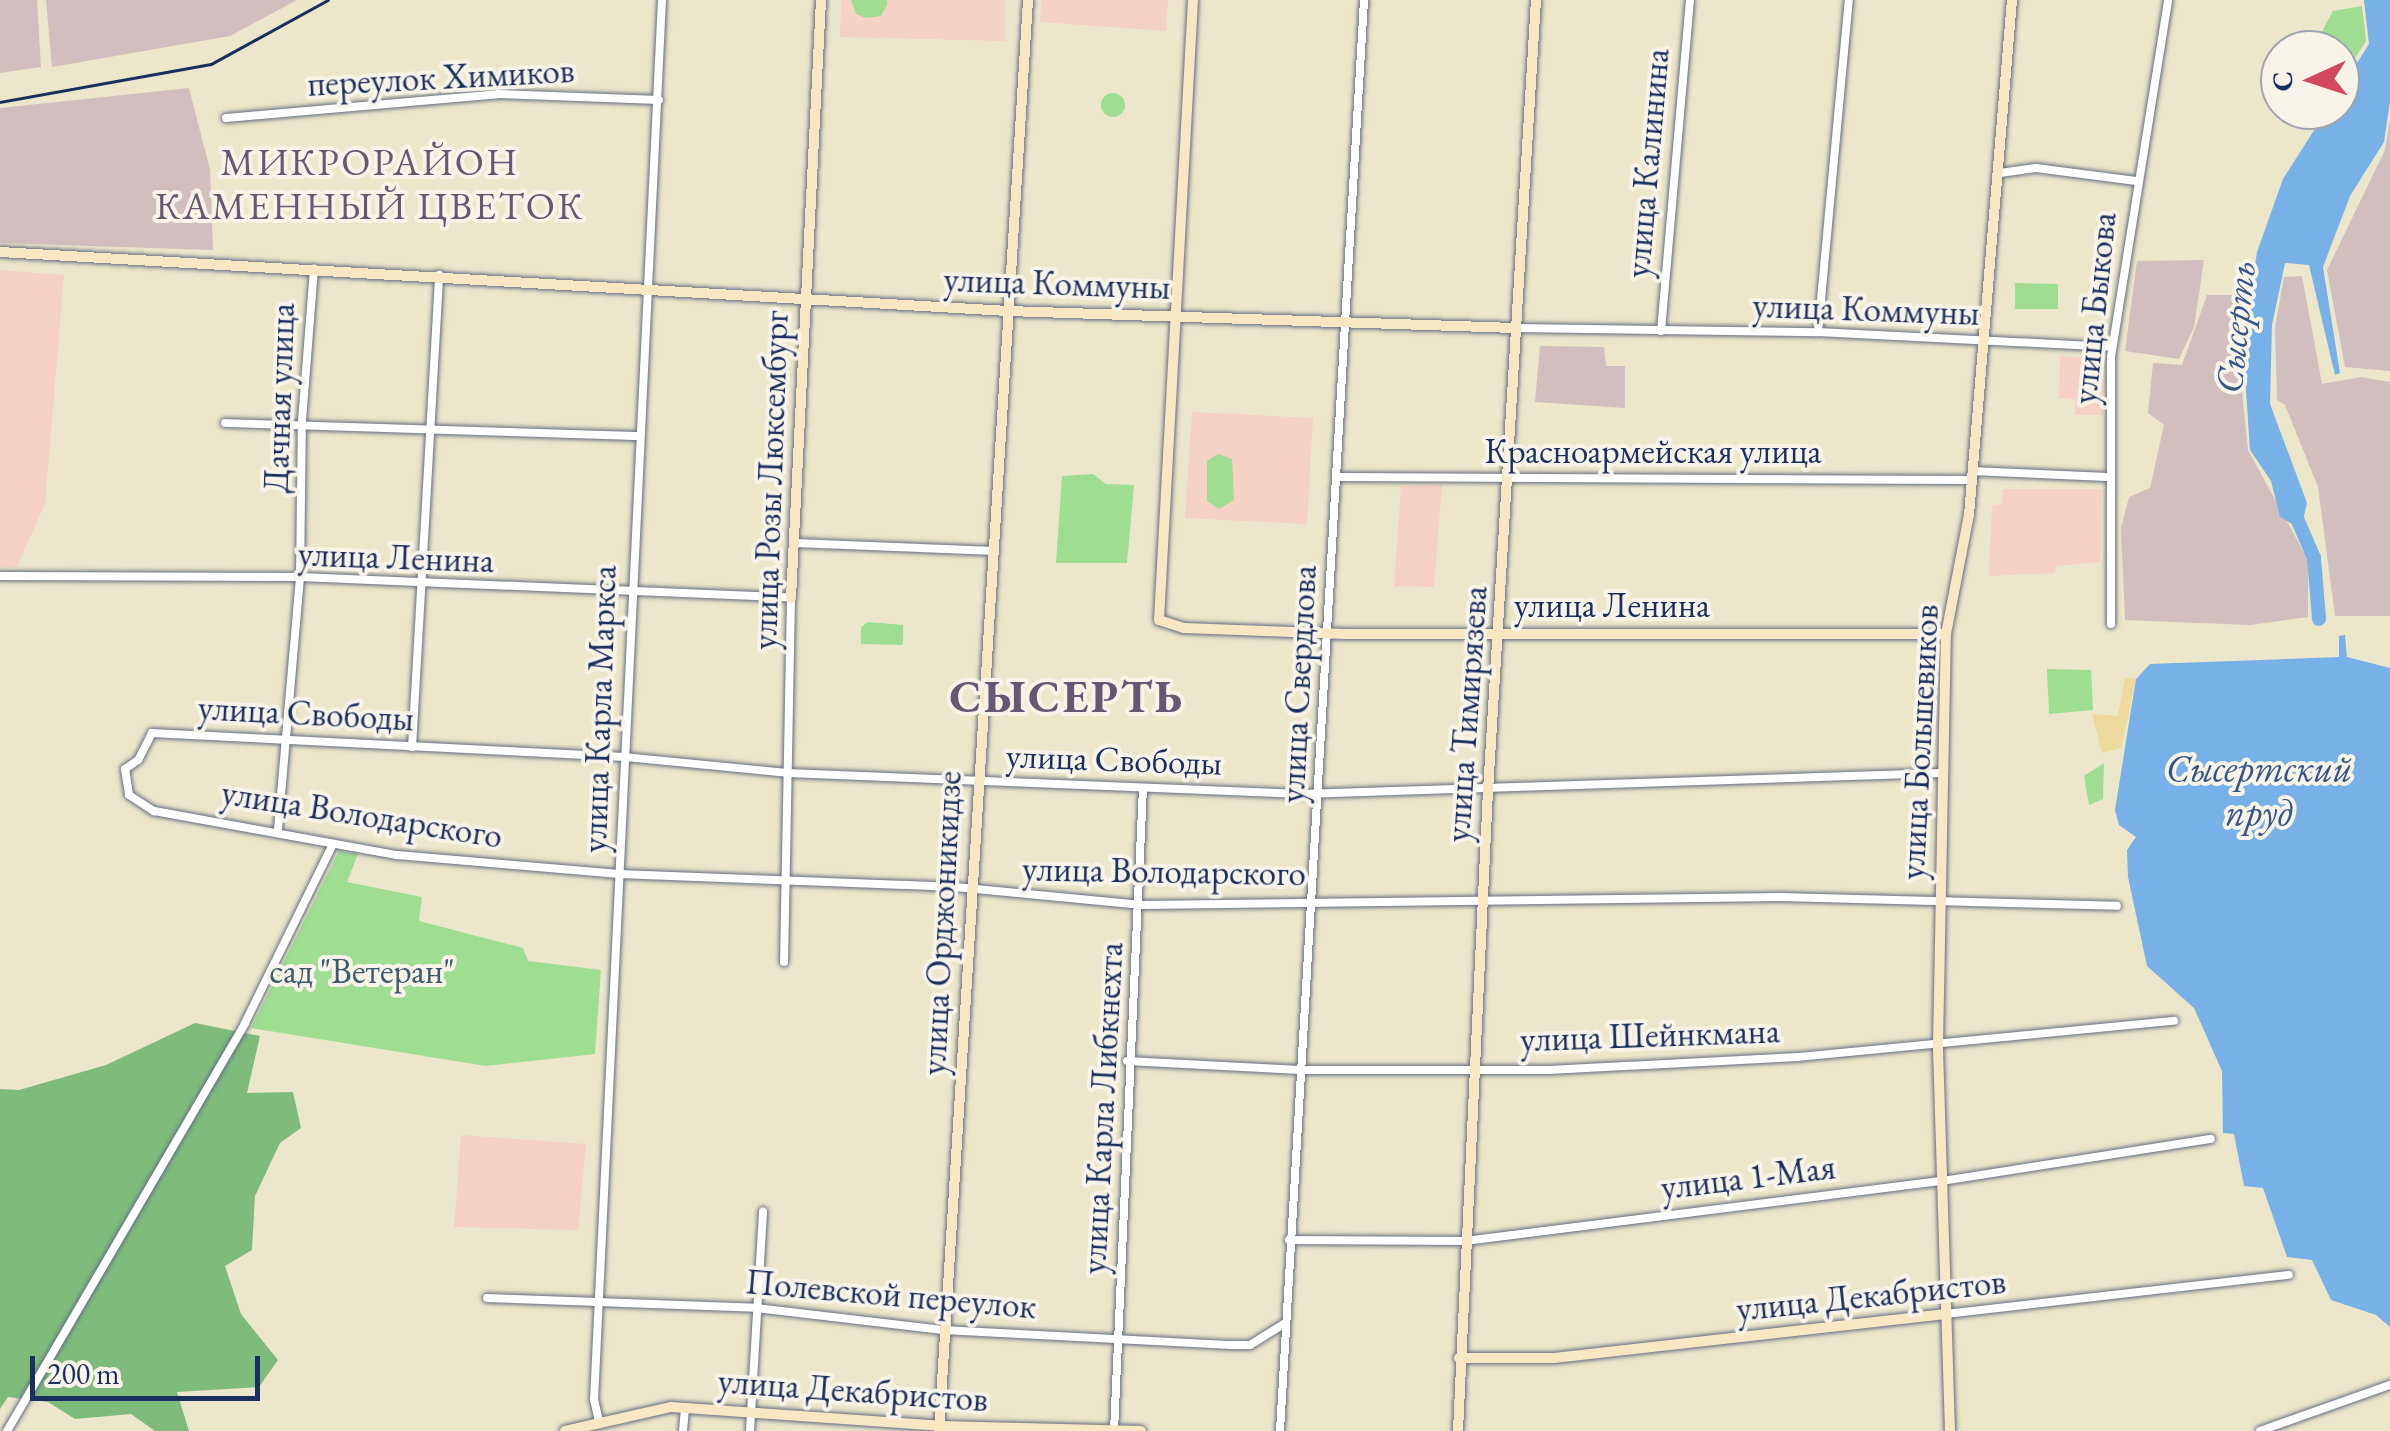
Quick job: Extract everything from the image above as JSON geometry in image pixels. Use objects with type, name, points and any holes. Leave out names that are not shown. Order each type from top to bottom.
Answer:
[{"type":"street","name":"улица Карла Маркса","points":[[599,1421],[600,1303],[638,436],[662,0]]},
{"type":"street","name":"улица Розы Люксембург","points":[[784,962],[793,543],[821,0]]},
{"type":"street","name":"улица Орджоникидзе","points":[[939,1428],[990,551],[1028,0]]},
{"type":"street","points":[[1177,316],[1192,0]]},
{"type":"street","name":"улица Свердлова","points":[[1280,1431],[1289,1240],[1321,790],[1364,0]]},
{"type":"street","name":"улица Тимирязева","points":[[1458,1431],[1481,906],[1536,0]]},
{"type":"street","name":"улица Калинина","points":[[1661,330],[1690,0]]},
{"type":"street","points":[[1818,332],[1849,0]]},
{"type":"street","name":"улица Большевиков","points":[[1950,1431],[1938,1045],[1946,634],[1971,476],[2012,0]]},
{"type":"street","name":"улица Быкова","points":[[2111,624],[2107,477],[2112,347],[2168,0]]},
{"type":"street","name":"переулок Химиков","points":[[226,118],[498,94],[659,100]]},
{"type":"street","points":[[2000,173],[2036,168],[2136,180]]},
{"type":"street","name":"улица Коммуны","points":[[0,252],[1008,310],[1516,328],[1818,332],[2112,347]]},
{"type":"street","name":"Дачная улица","points":[[278,830],[300,578],[302,420],[314,268]]},
{"type":"street","points":[[412,747],[425,584],[439,275]]},
{"type":"street","name":"улица Ленина","points":[[1177,316],[1159,620],[1184,628],[1328,633],[1946,634]]},
{"type":"street","points":[[224,423],[302,420],[638,436]]},
{"type":"street","name":"Красноармейская улица","points":[[1336,478],[2107,477]]},
{"type":"street","points":[[793,543],[990,551]]},
{"type":"street","name":"улица Ленина","points":[[0,576],[300,578],[791,598]]},
{"type":"street","name":"улица Свободы","points":[[125,769],[138,760],[152,733],[625,757],[788,773],[1143,788],[1488,791],[1942,772]]},
{"type":"street","name":"улица Володарского","points":[[125,769],[129,795],[154,811],[278,830],[333,844],[619,874],[788,878],[1142,905],[1314,900],[1481,906],[1781,897],[2117,906]]},
{"type":"street","name":"улица Карла Либкнехта","points":[[1114,1431],[1128,1061],[1142,905],[1143,788]]},
{"type":"street","points":[[7,1431],[246,1023],[333,844]]},
{"type":"street","name":"улица Шейнкмана","points":[[1128,1061],[1300,1070],[1549,1070],[1938,1045],[2174,1021]]},
{"type":"street","name":"улица 1-Мая","points":[[1289,1240],[1465,1241],[1942,1181],[2211,1139]]},
{"type":"street","points":[[750,1431],[763,1211]]},
{"type":"street","name":"улица Декабристов","points":[[1459,1358],[1554,1358],[2289,1276]]},
{"type":"street","name":"Полевской переулок","points":[[487,1298],[756,1308],[943,1330],[1250,1345],[1284,1324]]},
{"type":"street","points":[[2260,1431],[2390,1386]]},
{"type":"street","points":[[683,1431],[684,1407]]},
{"type":"street","name":"улица Декабристов","points":[[565,1431],[599,1421],[684,1407],[751,1409],[939,1428],[1141,1431]]},
{"type":"shaded area","points":[[0,0],[37,0],[41,67],[0,73]]},
{"type":"shaded area","points":[[46,0],[297,0],[230,36],[52,67]]},
{"type":"shaded area","points":[[841,0],[1005,0],[1005,41],[840,37]]},
{"type":"shaded area","points":[[1041,0],[1168,0],[1166,31],[1040,22]]},
{"type":"shaded area","points":[[189,88],[210,170],[213,250],[0,243],[0,108]]},
{"type":"shaded area","points":[[2390,119],[2390,371],[2345,367],[2327,270],[2385,150]]},
{"type":"shaded area","points":[[2204,260],[2194,327],[2179,359],[2125,351],[2137,261]]},
{"type":"shaded area","points":[[0,270],[64,275],[45,504],[16,568],[0,567]]},
{"type":"shaded area","points":[[2302,276],[2322,384],[2361,377],[2390,382],[2390,616],[2335,616],[2318,487],[2285,405],[2277,400],[2275,327],[2284,277]]},
{"type":"shaded area","points":[[2207,295],[2232,295],[2248,450],[2308,560],[2308,617],[2250,625],[2125,620],[2121,528],[2129,497],[2150,488],[2164,425],[2148,413],[2153,363],[2182,365]]},
{"type":"shaded area","points":[[1540,346],[1604,347],[1606,366],[1625,366],[1625,408],[1535,402]]},
{"type":"shaded area","points":[[2060,356],[2102,359],[2103,415],[2075,415],[2075,399],[2059,398]]},
{"type":"shaded area","points":[[1192,412],[1313,418],[1307,524],[1185,518]]},
{"type":"shaded area","points":[[1442,485],[1434,587],[1394,586],[1401,486]]},
{"type":"shaded area","points":[[2003,489],[2102,489],[2100,562],[2056,566],[2055,573],[1989,576],[1992,506],[2002,504]]},
{"type":"shaded area","points":[[461,1135],[586,1144],[578,1230],[454,1227]]},
{"type":"green space","points":[[851,0],[887,0],[887,5],[881,16],[866,18],[856,14]]},
{"type":"green space","points":[[2362,6],[2366,41],[2360,50],[2360,30],[2323,30],[2333,11]]},
{"type":"green space","points":[[1113,93],[1122,96],[1122,114],[1113,117],[1104,114],[1101,105],[1104,96]]},
{"type":"green space","points":[[2015,283],[2058,284],[2058,309],[2015,309]]},
{"type":"green space","points":[[1218,454],[1232,459],[1234,500],[1219,509],[1207,501],[1207,461]]},
{"type":"green space","points":[[1093,474],[1106,484],[1134,485],[1127,563],[1056,563],[1062,476]]},
{"type":"green space","points":[[868,622],[903,625],[903,645],[861,644],[861,627]]},
{"type":"green space","points":[[2047,669],[2091,670],[2093,710],[2049,714]]},
{"type":"green space","points":[[2104,763],[2103,799],[2089,805],[2084,776]]},
{"type":"green space","name":"сад \"Ветеран\"","points":[[339,851],[358,854],[347,882],[422,897],[419,921],[523,948],[528,961],[601,970],[595,1054],[486,1066],[251,1028]]},
{"type":"green space","points":[[195,1023],[260,1036],[247,1093],[293,1092],[301,1128],[280,1143],[255,1196],[252,1250],[225,1266],[241,1314],[278,1360],[259,1387],[177,1392],[189,1431],[155,1431],[131,1414],[75,1419],[48,1402],[8,1397],[0,1409],[0,1089],[19,1090],[106,1065]]},
{"type":"sand","points":[[2125,677],[2136,679],[2121,748],[2102,753],[2092,714],[2118,716]]},
{"type":"water","points":[[2364,0],[2390,0],[2390,101],[2384,142],[2350,196],[2323,267],[2340,373],[2335,375],[2309,265],[2285,263],[2272,325],[2270,404],[2307,503],[2301,529],[2280,517],[2271,481],[2250,450],[2243,346],[2257,252],[2283,179],[2314,130],[2360,130],[2360,58],[2369,44]]},
{"type":"water","name":"Сысертский пруд","points":[[2345,635],[2347,657],[2390,668],[2390,1327],[2376,1315],[2331,1300],[2312,1260],[2287,1257],[2263,1188],[2244,1186],[2234,1134],[2223,1133],[2222,1071],[2194,1008],[2147,966],[2128,877],[2127,850],[2136,837],[2119,825],[2115,810],[2136,679],[2150,664],[2339,657],[2339,636]]},
{"type":"waterway","name":"Сысерть","points":[[2295,514],[2314,558],[2319,619]]},
{"type":"railway","points":[[0,102],[211,64],[328,0]]},
{"type":"district","name":"МИКРОРАЙОН КАМЕННЫЙ ЦВЕТОК","points":[[370,184]]},
{"type":"district","name":"СЫСЕРТЬ","points":[[1067,697]]}]
